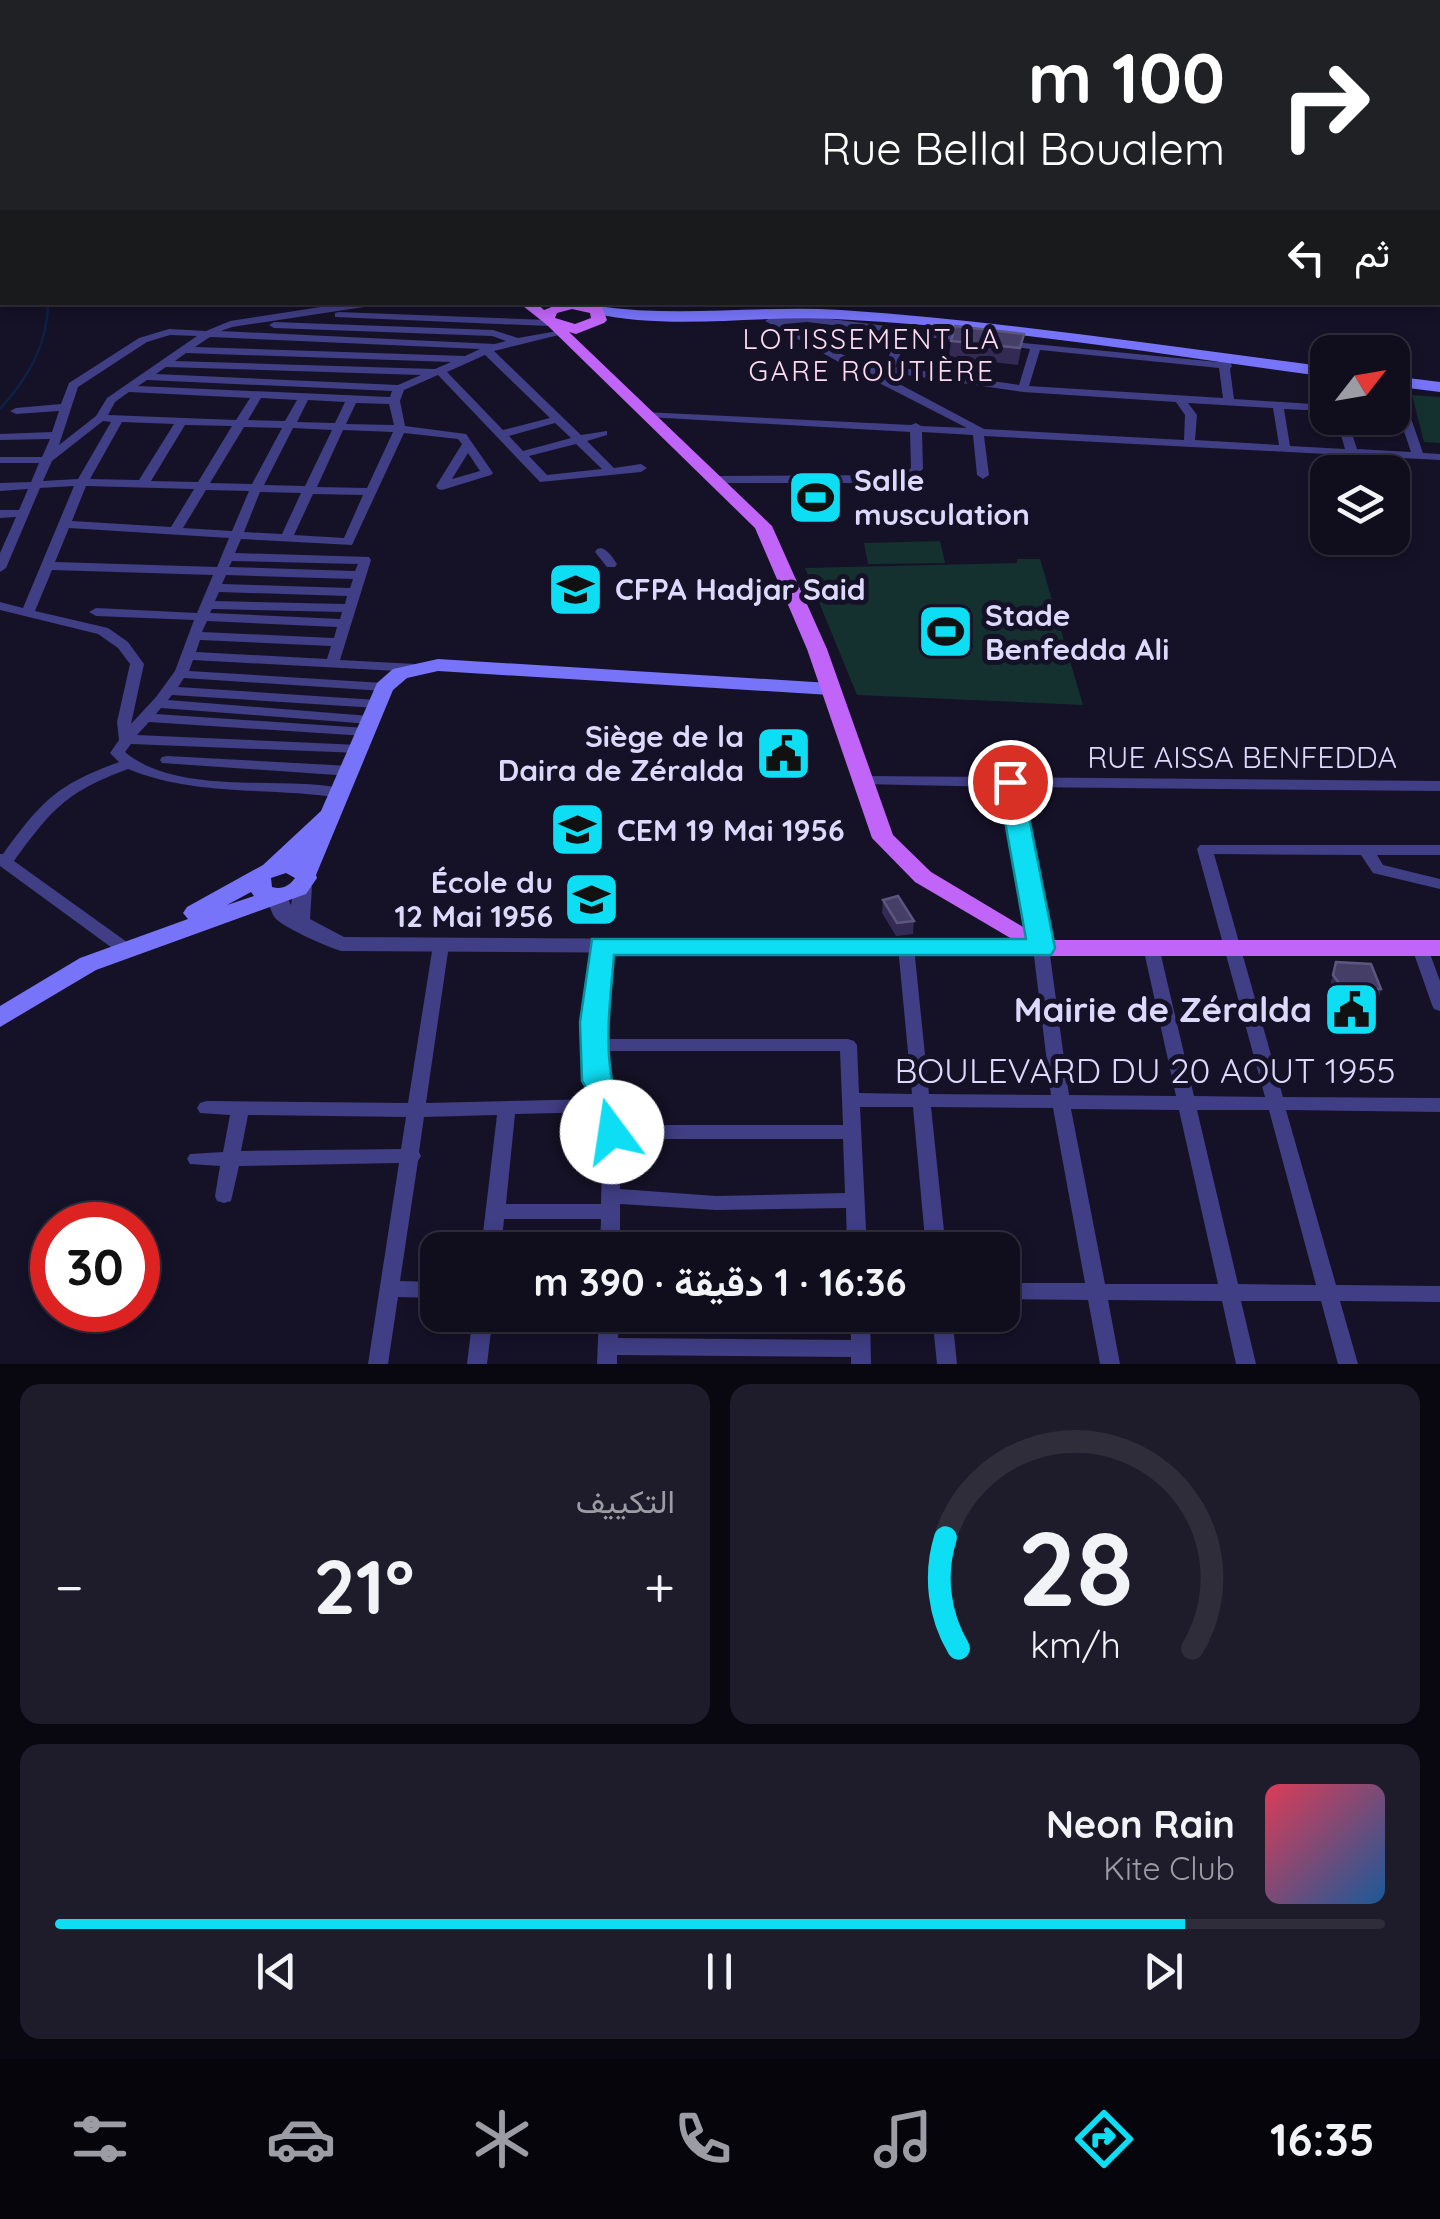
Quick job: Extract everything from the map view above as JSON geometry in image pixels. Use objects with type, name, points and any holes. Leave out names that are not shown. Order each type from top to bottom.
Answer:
[{"type":"main road","points":[[558,312],[595,320],[756,314],[777,317]]},
{"type":"main road","points":[[558,312],[595,320],[637,316],[777,317],[992,328],[1225,362],[1310,370]]},
{"type":"main road","points":[[558,312],[584,355],[762,526],[777,551],[883,838],[909,864],[962,903],[1041,948],[1430,948]]},
{"type":"main road","points":[[584,355],[595,320]]},
{"type":"main road","points":[[1410,383],[1440,387]]},
{"type":"main road","points":[[0,1018],[88,964],[150,938],[276,896],[303,881],[371,719],[400,673],[438,664],[830,689]]},
{"type":"main road","points":[[276,896],[259,887],[266,872],[339,800]]},
{"type":"main road","points":[[150,938],[266,872],[292,865],[303,881]]},
{"type":"street","points":[[326,354],[351,310],[367,305]]},
{"type":"street","points":[[0,460],[46,460],[100,418],[111,400],[182,350],[230,324],[351,310],[558,312]]},
{"type":"street","points":[[143,377],[399,388],[516,341],[558,312]]},
{"type":"street","points":[[777,317],[1225,362],[1230,402]]},
{"type":"street","points":[[777,317],[850,364],[886,375],[1180,400],[1310,407]]},
{"type":"street","points":[[230,324],[493,333],[516,341]]},
{"type":"street","points":[[246,352],[264,325]]},
{"type":"street","points":[[886,375],[904,331]]},
{"type":"street","points":[[1,564],[6,542],[35,486],[73,385],[152,335],[169,332],[491,349],[609,469]]},
{"type":"street","points":[[1023,388],[1036,346]]},
{"type":"street","points":[[182,350],[468,359]]},
{"type":"street","points":[[346,386],[359,355]]},
{"type":"street","points":[[162,364],[441,372],[544,479],[641,468]]},
{"type":"street","points":[[886,375],[978,429]]},
{"type":"street","points":[[64,524],[348,542],[400,430],[394,402],[399,388]]},
{"type":"street","points":[[126,389],[394,402]]},
{"type":"street","points":[[164,420],[184,392]]},
{"type":"street","points":[[176,529],[257,395]]},
{"type":"street","points":[[304,398],[256,488],[194,636],[190,656],[150,718],[125,739],[117,752],[126,765],[157,777],[339,800]]},
{"type":"street","points":[[286,538],[352,400]]},
{"type":"street","points":[[1180,400],[1191,415],[1189,443]]},
{"type":"street","points":[[1278,404],[1285,448]]},
{"type":"street","points":[[16,411],[67,407]]},
{"type":"street","points":[[648,414],[1440,457]]},
{"type":"street","points":[[100,418],[400,430],[462,436],[467,445]]},
{"type":"street","points":[[27,614],[82,482],[118,419]]},
{"type":"street","points":[[501,434],[559,419]]},
{"type":"street","points":[[143,484],[182,421]]},
{"type":"street","points":[[715,480],[904,479],[916,469],[916,426]]},
{"type":"street","points":[[978,429],[983,475]]},
{"type":"street","points":[[521,455],[602,433]]},
{"type":"street","points":[[0,437],[57,434]]},
{"type":"street","points":[[1347,435],[1352,452]]},
{"type":"street","points":[[1408,435],[1418,456]]},
{"type":"street","points":[[0,487],[82,482],[371,492]]},
{"type":"street","points":[[0,514],[23,513]]},
{"type":"street","points":[[600,552],[610,564]]},
{"type":"street","points":[[227,557],[365,560],[332,664]]},
{"type":"street","points":[[47,566],[360,576]]},
{"type":"street","points":[[214,588],[356,592]]},
{"type":"street","points":[[0,606],[103,630],[123,646],[137,664],[124,722],[125,739]]},
{"type":"street","points":[[96,612],[350,608]]},
{"type":"street","points":[[204,611],[346,623]]},
{"type":"street","points":[[194,636],[340,642]]},
{"type":"street","points":[[190,656],[416,668]]},
{"type":"street","points":[[271,705],[289,662]]},
{"type":"street","points":[[178,674],[282,680],[371,719]]},
{"type":"street","points":[[165,698],[271,705],[371,719]]},
{"type":"street","points":[[150,718],[371,719]]},
{"type":"street","points":[[125,739],[177,741],[371,719]]},
{"type":"street","points":[[157,777],[177,741]]},
{"type":"street","points":[[167,760],[350,771]]},
{"type":"street","points":[[124,949],[2,860],[48,801],[82,780],[126,765]]},
{"type":"street","name":"RUE AISSA BENFEDDA","points":[[864,781],[1440,786]]},
{"type":"street","points":[[1010,782],[1041,948],[1061,1101],[1110,1364]]},
{"type":"street","points":[[1348,1364],[1205,849],[1440,850]]},
{"type":"street","points":[[1366,850],[1378,869],[1440,884]]},
{"type":"street","points":[[299,926],[303,881]]},
{"type":"street","points":[[276,896],[284,915],[299,926],[341,944],[1041,948]]},
{"type":"street","points":[[378,1364],[441,944]]},
{"type":"street","points":[[601,946],[596,1081],[612,1105],[610,1232]]},
{"type":"street","points":[[906,948],[934,1232]]},
{"type":"street","points":[[1151,948],[1246,1364]]},
{"type":"street","points":[[1430,948],[1440,1005]]},
{"type":"street","points":[[595,1045],[848,1045],[856,1232]]},
{"type":"street","name":"BOULEVARD DU 20 AOUT 1955","points":[[850,1100],[1440,1105]]},
{"type":"street","points":[[206,1108],[417,1110],[612,1105]]},
{"type":"street","points":[[493,1232],[507,1108]]},
{"type":"street","points":[[224,1196],[240,1109]]},
{"type":"street","points":[[612,1132],[852,1132]]},
{"type":"street","points":[[196,1159],[412,1156]]},
{"type":"street","points":[[495,1210],[855,1200]]},
{"type":"street","points":[[391,1290],[420,1290]]},
{"type":"street","points":[[1020,1291],[1440,1294]]},
{"type":"street","points":[[476,1364],[481,1332]]},
{"type":"street","points":[[944,1332],[947,1364]]},
{"type":"street","points":[[607,1355],[861,1356]]},
{"type":"green space","points":[[1412,395],[1440,397],[1440,443],[1424,442]]},
{"type":"green space","points":[[940,541],[945,563],[868,564],[864,543]]},
{"type":"green space","name":"Stade Benfedda Ali","points":[[1017,559],[1040,559],[1083,705],[857,695],[805,568],[1017,563]]},
{"type":"building","points":[[955,326],[1024,334],[1020,348],[951,341]]},
{"type":"building","points":[[898,896],[914,921],[897,923],[883,900]]},
{"type":"building","points":[[1336,962],[1371,964],[1381,989],[1344,990],[1333,975]]},
{"type":"waterway","points":[[0,409],[34,360],[48,305]]},
{"type":"place","name":"Salle musculation","points":[[815,497]]},
{"type":"place","name":"CFPA Hadjar Said","points":[[576,589]]},
{"type":"place","name":"Stade Benfedda Ali","points":[[946,632]]},
{"type":"place","name":"Siège de la Daira de Zéralda","points":[[783,753]]},
{"type":"place","name":"CEM 19 Mai 1956","points":[[578,830]]},
{"type":"place","name":"École du 12 Mai 1956","points":[[592,899]]},
{"type":"place","name":"Mairie de Zéralda","points":[[1351,1009]]},
{"type":"district","name":"LOTISSEMENT LA GARE ROUTIÈRE","points":[[872,354]]},
{"type":"route","points":[[612,1132],[612,1105],[596,1081],[594,1022],[601,946],[1041,948],[1010,782]]}]
